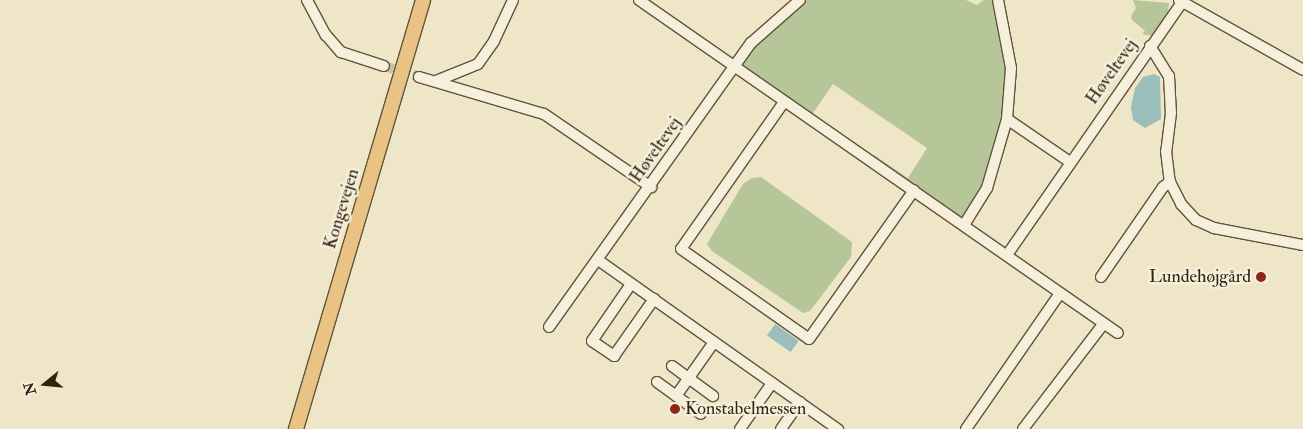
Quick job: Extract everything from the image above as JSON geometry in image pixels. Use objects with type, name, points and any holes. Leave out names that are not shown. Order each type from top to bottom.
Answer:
[{"type":"main road","name":"Kongevejen","points":[[296,429],[423,0]]},
{"type":"street","points":[[307,0],[326,35],[341,52],[384,66]]},
{"type":"street","points":[[435,81],[478,64],[494,41],[513,0]]},
{"type":"street","points":[[639,0],[1118,333]]},
{"type":"street","name":"Høveltevej","points":[[549,327],[651,187],[734,67],[769,25],[800,0]]},
{"type":"street","points":[[964,225],[987,188],[1007,119],[1010,68],[998,0]]},
{"type":"street","name":"Høveltevej","points":[[1007,255],[1180,1],[1303,70]]},
{"type":"street","points":[[1150,46],[1169,76],[1171,113],[1166,151],[1170,182],[1181,204],[1191,214],[1214,228],[1303,245]]},
{"type":"street","points":[[419,77],[544,114],[651,187]]},
{"type":"street","points":[[784,102],[681,249],[810,339],[914,190]]},
{"type":"street","points":[[1007,119],[1070,162]]},
{"type":"street","points":[[1101,277],[1163,187],[1170,182]]},
{"type":"street","points":[[598,260],[838,429]]},
{"type":"street","points":[[632,284],[592,341],[614,356],[654,300]]},
{"type":"street","points":[[966,429],[1060,293]]},
{"type":"street","points":[[1023,429],[1104,323]]},
{"type":"street","points":[[676,396],[714,342]]},
{"type":"street","points":[[672,366],[714,396]]},
{"type":"street","points":[[657,382],[702,414]]},
{"type":"street","points":[[740,429],[772,383]]},
{"type":"street","points":[[781,429],[800,402]]},
{"type":"green space","points":[[806,0],[966,0],[977,5],[984,0],[994,0],[1006,64],[1005,109],[994,157],[982,187],[964,216],[960,218],[873,158],[874,155],[908,178],[927,148],[833,84],[813,113],[829,128],[742,66],[742,62],[768,31]]},
{"type":"green space","points":[[1133,0],[1169,3],[1168,13],[1153,36],[1142,34],[1145,31],[1132,20],[1131,16],[1136,8]]},
{"type":"green space","points":[[761,177],[852,242],[851,257],[810,311],[803,313],[712,251],[707,244],[743,184],[752,178]]},
{"type":"water","points":[[1154,74],[1160,77],[1161,119],[1145,128],[1133,120],[1131,107],[1135,88],[1143,77]]},
{"type":"water","points":[[775,324],[799,341],[791,352],[767,335]]},
{"type":"tunnel","points":[[384,66],[419,77]]},
{"type":"place","name":"Lundehøjgård","points":[[1261,277]]},
{"type":"place","name":"Konstabelmessen","points":[[675,409]]}]
